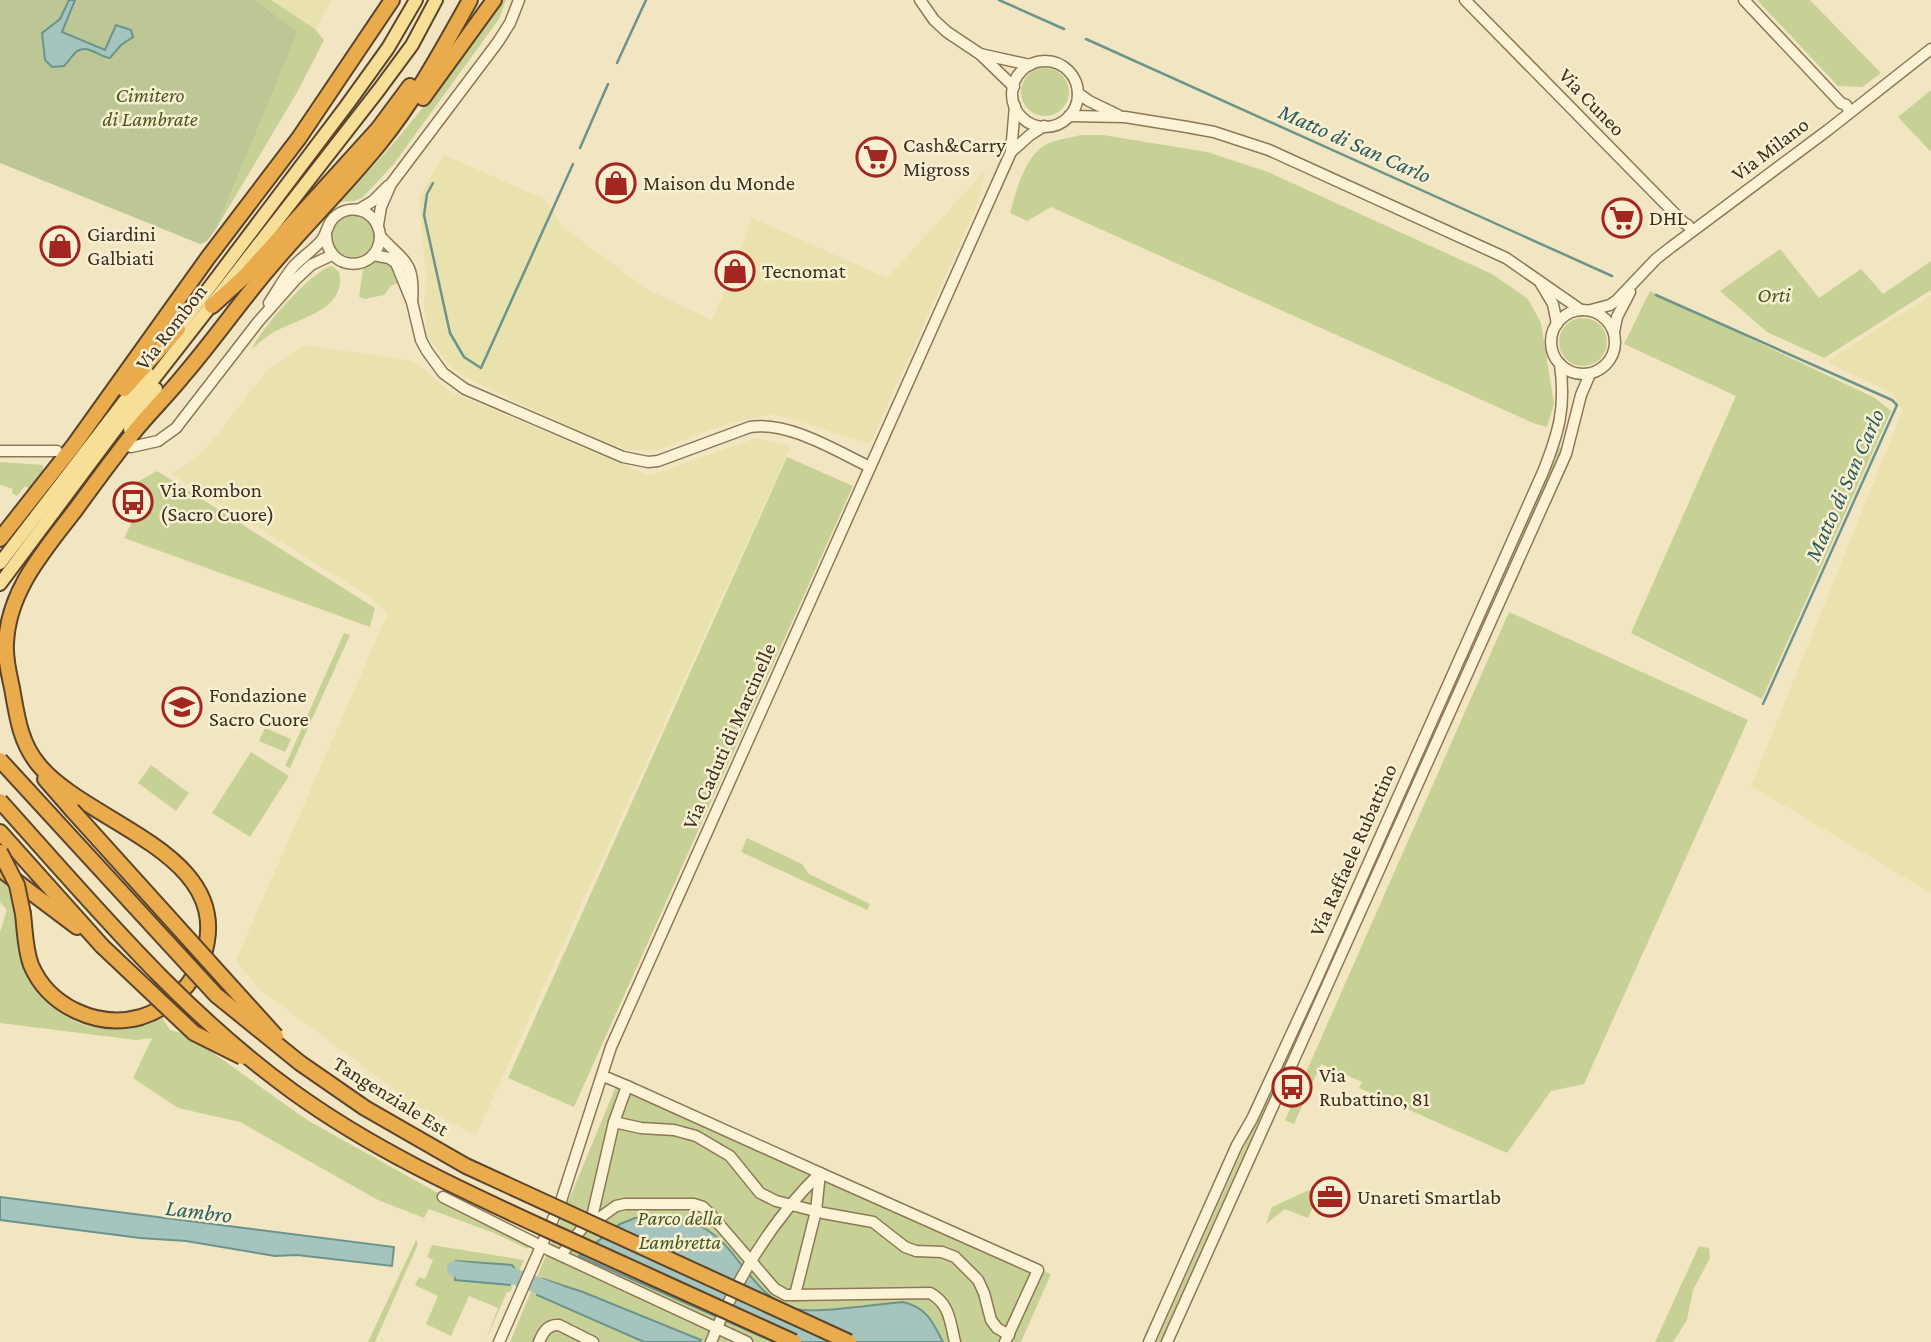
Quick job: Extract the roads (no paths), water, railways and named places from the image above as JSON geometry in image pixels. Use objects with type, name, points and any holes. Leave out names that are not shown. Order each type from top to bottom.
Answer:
[{"type":"highway","points":[[0,539],[74,445],[299,138],[392,0]]},
{"type":"highway","points":[[0,852],[17,885],[26,949],[32,965],[41,983],[68,1007],[96,1019],[113,1021],[138,1018],[157,1011],[181,993],[200,965],[206,948],[206,914],[198,889],[180,865],[55,780],[36,762],[20,731],[6,651],[8,622],[25,580],[134,432],[192,366],[268,269],[379,144],[414,98],[470,0]]},
{"type":"highway","points":[[351,176],[396,132],[445,70],[494,0]]},
{"type":"highway","points":[[212,306],[243,278],[378,129],[455,26]]},
{"type":"highway","points":[[74,445],[185,331]]},
{"type":"highway","points":[[0,547],[47,481]]},
{"type":"highway","points":[[8,669],[7,687],[13,725],[20,746],[32,764],[300,1063]]},
{"type":"highway","name":"Tangenziale Est","points":[[0,760],[216,995],[300,1063],[365,1108],[466,1166],[849,1342]]},
{"type":"highway","points":[[0,801],[118,933],[184,1001],[258,1064],[327,1115],[365,1140],[424,1171],[794,1342]]},
{"type":"highway","points":[[0,832],[102,946],[194,1033],[258,1064]]},
{"type":"highway","points":[[0,869],[102,946]]},
{"type":"main road","name":"Via Rombon","points":[[0,584],[142,394],[362,84],[401,27],[415,0]]},
{"type":"main road","name":"Via Rombon","points":[[0,563],[185,331],[212,306],[412,45],[436,0]]},
{"type":"main road","points":[[107,467],[185,331]]},
{"type":"street","points":[[358,210],[373,201],[391,184],[498,42],[510,23],[519,0]]},
{"type":"street","points":[[920,0],[934,20],[980,54],[1014,87]]},
{"type":"street","name":"Via Cuneo","points":[[1465,0],[1691,231]]},
{"type":"street","points":[[1744,0],[1841,103],[1846,105],[1850,113]]},
{"type":"street","name":"Via Milano","points":[[1586,310],[1610,305],[1636,282],[1656,259],[1691,231],[1931,49]]},
{"type":"street","points":[[980,54],[1030,65]]},
{"type":"street","points":[[1045,61],[1062,66],[1074,78],[1078,93],[1076,105],[1069,116],[1058,124],[1044,126],[1028,122],[1015,106],[1014,87],[1021,73],[1030,65],[1045,61]]},
{"type":"street","points":[[1078,93],[1125,117]]},
{"type":"street","name":"Via Caduti di Marcinelle","points":[[499,1342],[565,1188],[611,1047],[1011,152],[1015,106]]},
{"type":"street","points":[[1069,116],[1125,117],[1213,132],[1269,150],[1518,265],[1539,281],[1609,322],[1614,332]]},
{"type":"street","name":"Via Caduti di Marcinelle","points":[[1011,152],[1044,126]]},
{"type":"street","points":[[391,184],[380,212],[379,233],[379,246],[373,255],[365,261],[352,264],[332,255],[327,246],[329,223],[336,215],[358,210],[371,216],[379,233],[406,262],[413,283],[412,302]]},
{"type":"street","points":[[258,322],[288,274],[326,235]]},
{"type":"street","points":[[131,447],[158,441],[176,428],[258,322],[308,268],[332,255]]},
{"type":"street","points":[[373,255],[389,258],[396,263],[412,302],[421,340],[443,373],[452,381],[623,457],[648,462],[658,461],[751,427],[765,426],[786,429],[870,467]]},
{"type":"street","points":[[1539,281],[1553,304],[1557,324]]},
{"type":"street","name":"Via Milano","points":[[1614,332],[1617,317],[1636,282]]},
{"type":"street","points":[[1557,324],[1568,314],[1586,310]]},
{"type":"street","name":"Via Raffaele Rubattino","points":[[1149,1342],[1237,1145],[1252,1119],[1310,995],[1556,442],[1563,410],[1560,365],[1551,344],[1557,324]]},
{"type":"street","name":"Via Raffaele Rubattino","points":[[1167,1342],[1561,466],[1574,429],[1583,386],[1590,374],[1605,365],[1615,352],[1614,332]]},
{"type":"street","points":[[1560,365],[1574,373],[1590,374]]},
{"type":"street","points":[[0,451],[57,451]]},
{"type":"street","points":[[608,1077],[1038,1270],[1007,1339],[991,1320],[978,1280],[956,1257],[942,1252],[916,1251],[905,1247],[873,1222],[790,1206],[760,1193],[730,1156],[696,1136],[674,1130],[641,1128],[614,1122]]},
{"type":"street","points":[[561,1255],[592,1217],[614,1122],[627,1086]]},
{"type":"street","points":[[711,1342],[750,1263],[790,1206],[820,1173]]},
{"type":"street","points":[[795,1295],[816,1211],[820,1173]]},
{"type":"street","points":[[443,1197],[747,1342]]},
{"type":"street","points":[[592,1217],[598,1219],[616,1206],[625,1204],[694,1204],[712,1216],[775,1289],[795,1295],[930,1293],[940,1299],[948,1309],[955,1342]]},
{"type":"street","points":[[539,1342],[546,1330],[554,1325],[593,1342]]},
{"type":"water","points":[[69,0],[75,0],[62,32],[105,50],[116,25],[131,30],[133,37],[121,45],[110,58],[84,49],[76,52],[64,66],[52,67],[45,60],[42,33],[60,19]]},
{"type":"water","points":[[0,1197],[394,1247],[392,1266],[297,1255],[275,1256],[186,1241],[140,1238],[0,1220]]},
{"type":"water","points":[[658,1217],[687,1221],[717,1237],[757,1284],[781,1303],[796,1309],[818,1310],[903,1302],[923,1312],[943,1342],[774,1342],[579,1256],[620,1224],[635,1218]]},
{"type":"water","points":[[456,1261],[512,1265],[515,1269],[510,1285],[455,1280]]},
{"type":"water","points":[[543,1279],[583,1292],[701,1340],[644,1342],[537,1295]]},
{"type":"waterway","points":[[617,63],[646,0]]},
{"type":"waterway","name":"Matto di San Carlo","points":[[999,0],[1064,29]]},
{"type":"waterway","name":"Matto di San Carlo","points":[[1086,39],[1612,276]]},
{"type":"waterway","points":[[580,148],[608,84]]},
{"type":"waterway","points":[[433,183],[427,194],[424,215],[450,333],[464,357],[481,368],[573,164]]},
{"type":"waterway","name":"Matto di San Carlo","points":[[1656,295],[1892,400],[1897,405],[1763,704]]},
{"type":"waterway","name":"Lambro","points":[[455,1269],[513,1276],[558,1293]]},
{"type":"place","name":"Cash&Carry Migross","points":[[876,157]]},
{"type":"place","name":"Maison du Monde","points":[[616,183]]},
{"type":"place","name":"DHL","points":[[1622,218]]},
{"type":"place","name":"Giardini Galbiati","points":[[60,246]]},
{"type":"place","name":"Tecnomat","points":[[735,271]]},
{"type":"place","name":"Via Rombon (Sacro Cuore)","points":[[133,502]]},
{"type":"place","name":"Fondazione Sacro Cuore","points":[[182,707]]},
{"type":"place","name":"Via Rubattino, 81","points":[[1292,1087]]},
{"type":"place","name":"Unareti Smartlab","points":[[1330,1197]]},
{"type":"park label","name":"Cimitero di Lambrate","points":[[150,107]]},
{"type":"park label","name":"Orti","points":[[1774,295]]},
{"type":"park label","name":"Parco della Lambretta","points":[[680,1230]]}]
